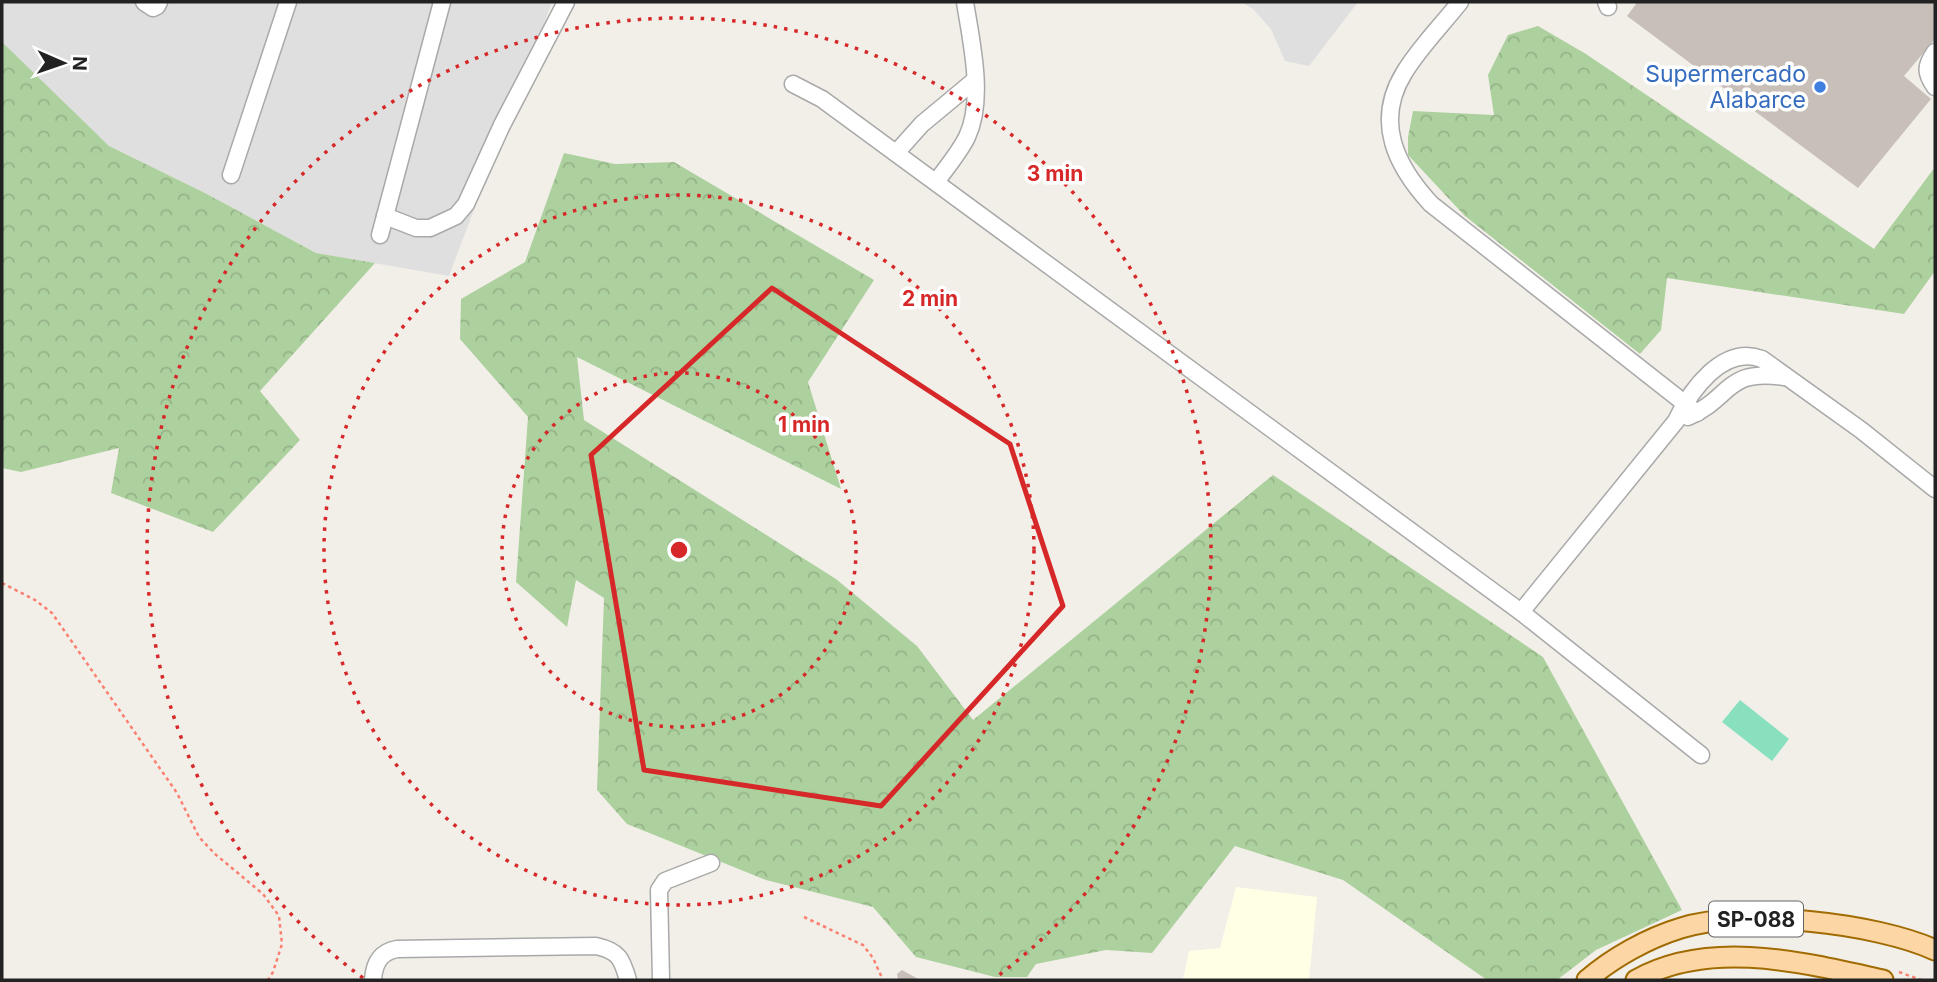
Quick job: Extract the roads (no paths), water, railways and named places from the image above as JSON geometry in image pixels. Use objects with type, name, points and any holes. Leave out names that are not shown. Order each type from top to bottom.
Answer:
[{"type":"main road","name":"SP-088","points":[[1587,980],[1628,952],[1652,940],[1681,928],[1716,922],[1769,920],[1844,926],[1885,933],[1935,950]]},
{"type":"main road","name":"SP-088","points":[[1636,980],[1674,962],[1743,958],[1795,962],[1883,980]]},
{"type":"street","points":[[231,175],[288,2]]},
{"type":"street","points":[[380,235],[442,2]]},
{"type":"street","points":[[385,216],[416,228],[430,229],[456,216],[466,204],[502,125],[566,2]]},
{"type":"street","points":[[936,182],[967,136],[974,107],[975,80],[965,2]]},
{"type":"street","points":[[1460,2],[1404,73],[1396,90],[1390,127],[1392,145],[1402,166],[1415,187],[1431,204],[1691,408]]},
{"type":"street","points":[[1935,52],[1926,70],[1935,87]]},
{"type":"street","points":[[896,153],[922,124],[975,80]]},
{"type":"street","points":[[793,84],[822,99],[1521,612],[1701,755]]},
{"type":"street","points":[[1521,612],[1676,421],[1691,408],[1711,372],[1727,360],[1739,356],[1762,359],[1861,430],[1935,489]]},
{"type":"street","points":[[1691,408],[1712,403],[1734,382],[1747,376],[1769,374],[1784,377]]},
{"type":"street","points":[[661,980],[659,890],[665,881],[711,863]]},
{"type":"street","points":[[373,980],[377,962],[389,950],[596,946],[608,949],[623,961],[628,980]]},
{"type":"place","name":"Supermercado Alabarce","points":[[1820,87]]}]
